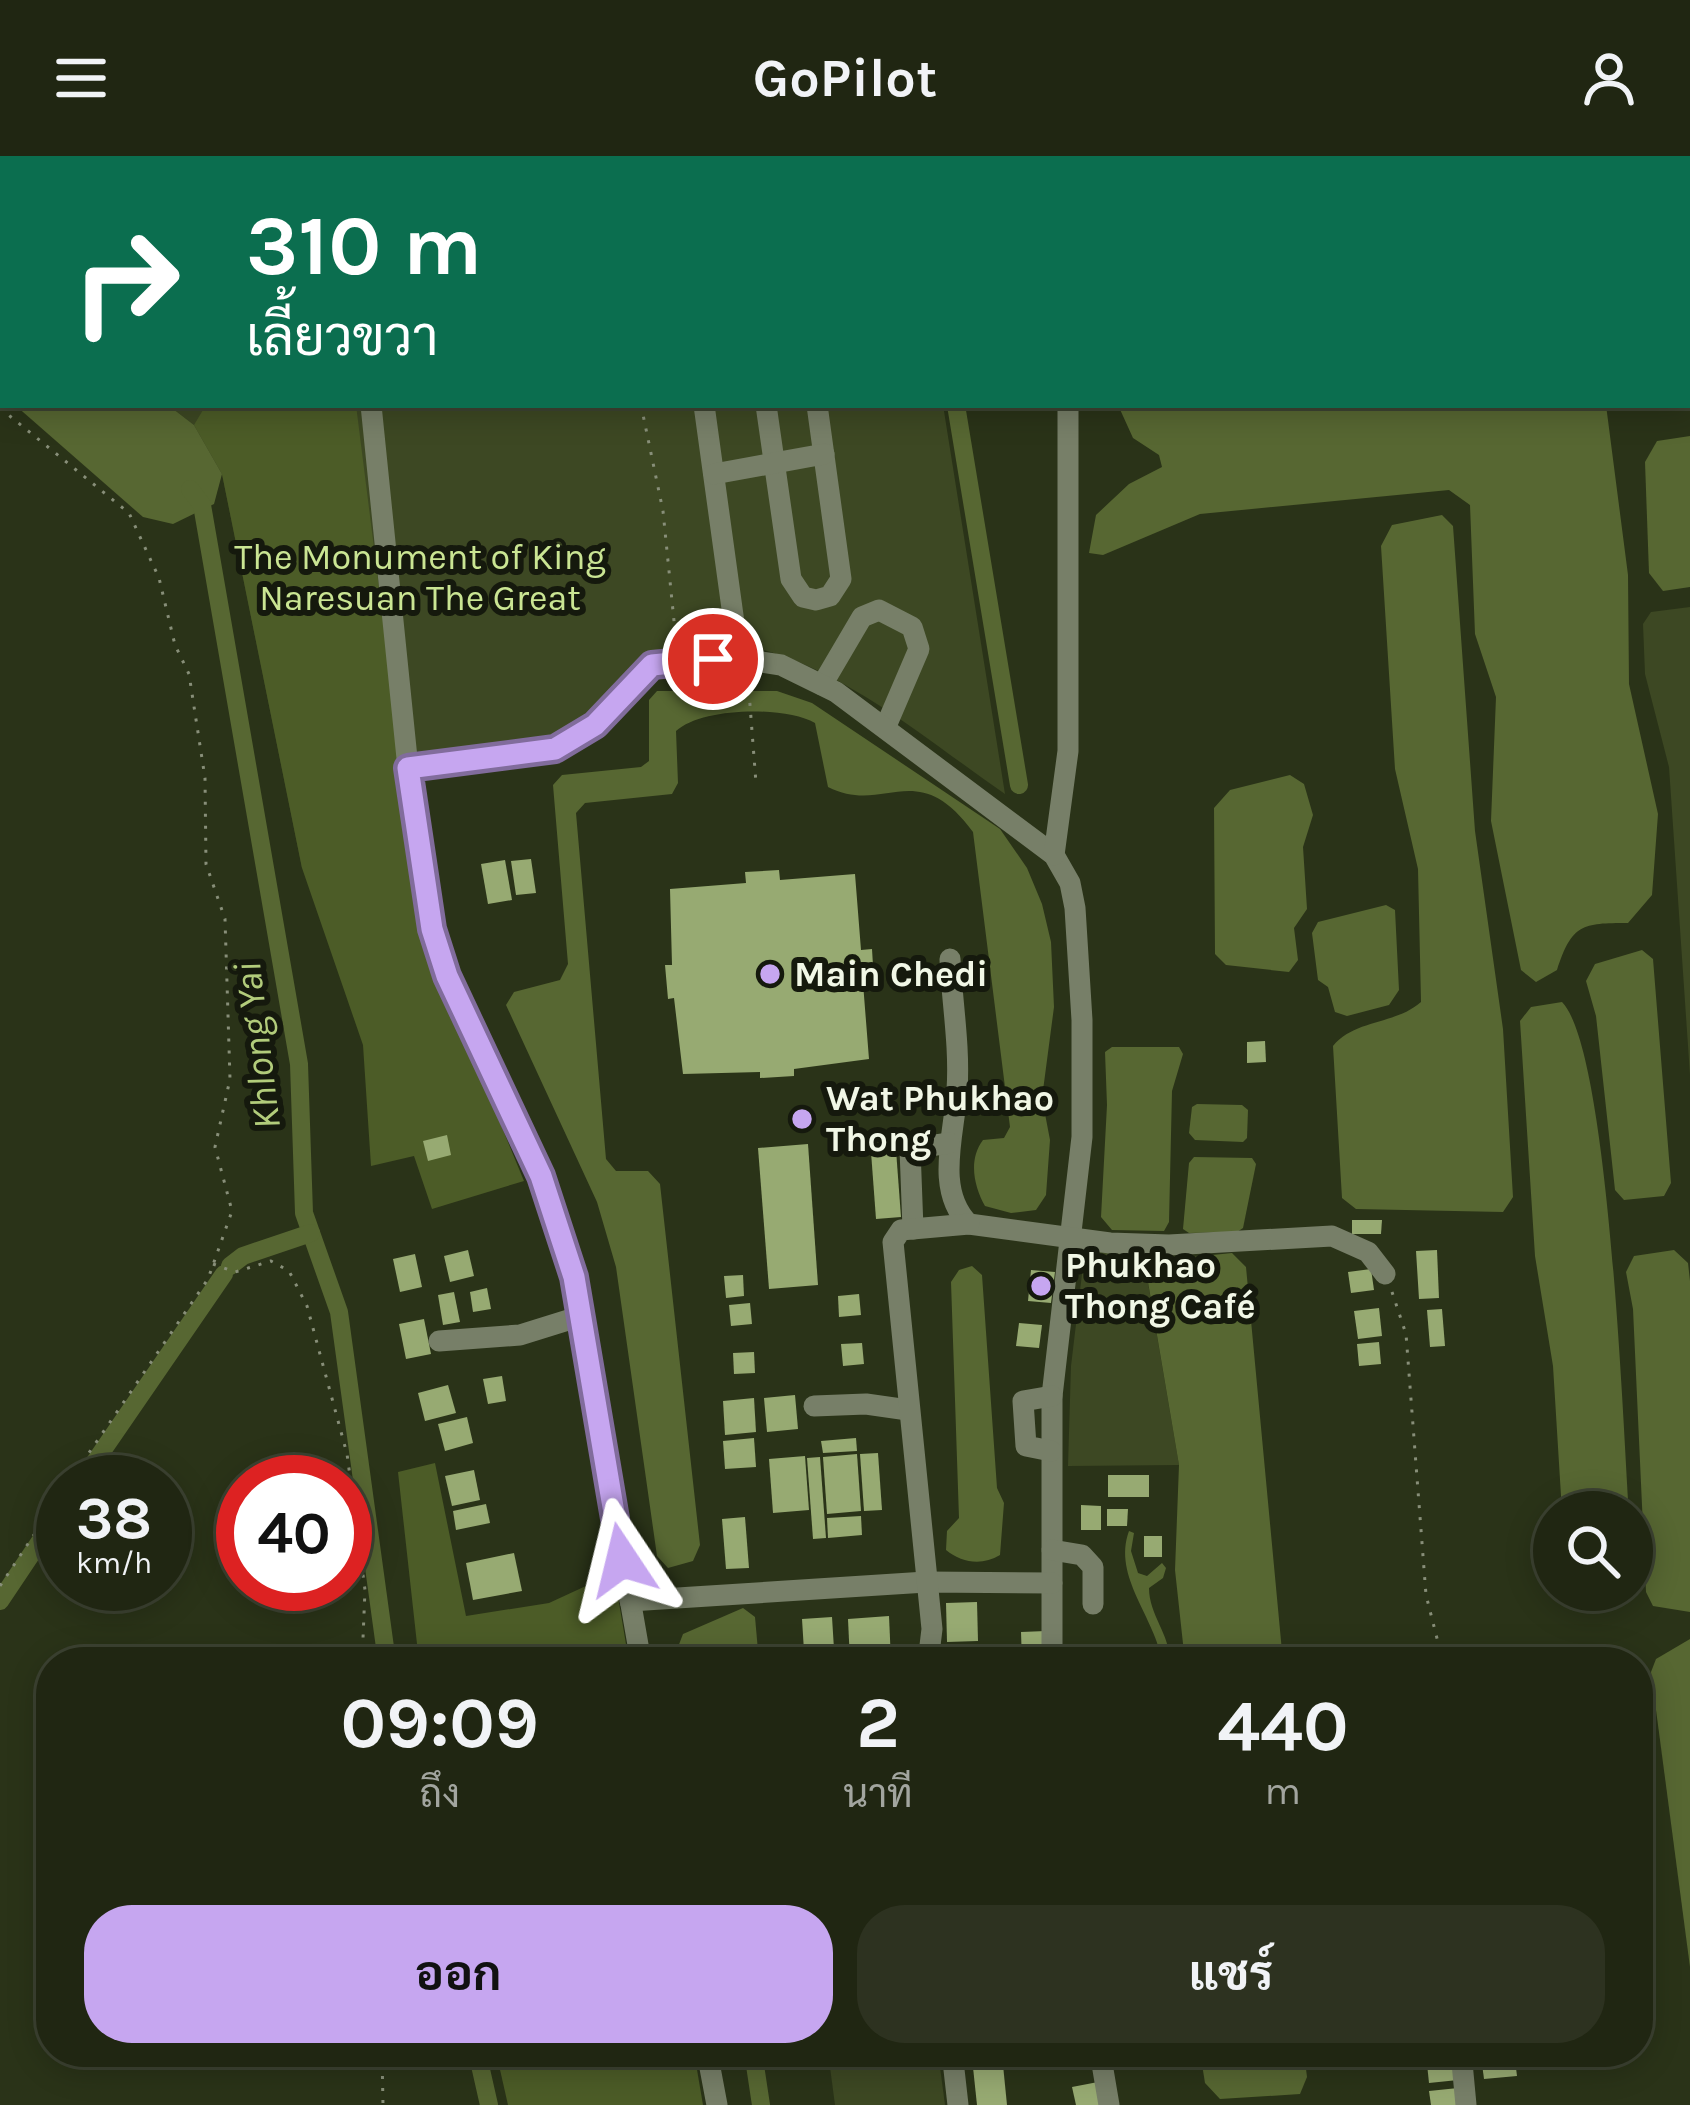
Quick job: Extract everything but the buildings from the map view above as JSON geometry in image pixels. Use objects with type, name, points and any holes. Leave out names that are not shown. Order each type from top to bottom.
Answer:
[{"type":"street","points":[[371,408],[408,768],[432,929],[447,976],[557,1216],[581,1316],[638,1647]]},
{"type":"street","points":[[704,408],[740,658]]},
{"type":"street","points":[[766,408],[794,586],[802,597],[824,599],[835,592],[841,579],[817,408]]},
{"type":"street","points":[[1054,855],[1068,751],[1067,408]]},
{"type":"street","points":[[713,474],[824,454]]},
{"type":"street","points":[[822,685],[862,617],[879,610],[912,627],[919,649],[886,726]]},
{"type":"street","points":[[408,768],[555,749],[595,725],[652,665],[740,658],[781,665],[822,685],[886,726],[1054,855],[1070,883],[1075,908],[1082,1137],[1052,1396],[1052,1647]]},
{"type":"street","points":[[950,959],[958,1090],[949,1143],[953,1202],[969,1224]]},
{"type":"street","points":[[913,1228],[910,1149],[949,1143]]},
{"type":"street","points":[[930,1647],[932,1629],[893,1243],[901,1230],[969,1224],[1110,1244],[1169,1245],[1332,1236],[1368,1252],[1385,1274]]},
{"type":"street","points":[[439,1341],[520,1335],[581,1316]]},
{"type":"street","points":[[814,1406],[866,1404],[908,1410]]},
{"type":"street","points":[[1052,1550],[1082,1555],[1093,1567],[1093,1604]]},
{"type":"street","points":[[630,1601],[926,1582],[1052,1583]]},
{"type":"street","points":[[710,2067],[717,2105]]},
{"type":"street","points":[[954,2067],[958,2105]]},
{"type":"street","points":[[1103,2067],[1109,2105]]},
{"type":"street","points":[[1462,2067],[1466,2105]]},
{"type":"path","points":[[0,408],[128,513],[159,578],[175,645],[189,674],[206,778],[206,864],[225,919],[230,1079],[215,1148],[232,1211],[208,1279],[87,1455]]},
{"type":"path","points":[[642,408],[663,512],[678,660]]},
{"type":"path","points":[[748,681],[756,783]]},
{"type":"path","points":[[213,1264],[235,1272],[272,1261],[290,1271],[307,1306],[346,1454],[365,1590],[363,1647]]},
{"type":"path","points":[[1385,1274],[1406,1334],[1426,1594],[1438,1647]]},
{"type":"path","points":[[0,1586],[36,1532]]},
{"type":"path","points":[[382,2067],[383,2105]]},
{"type":"green space","name":"The Monument of King Naresuan The Great","points":[[172,408],[943,408],[1005,794],[887,710],[798,661],[752,647],[706,643],[647,658],[577,725],[547,741],[507,749],[400,755],[302,868],[222,474],[194,425]]},
{"type":"green space","points":[[1690,607],[1690,1075],[1669,767],[1645,674],[1643,624],[1651,612]]},
{"type":"green space","points":[[1085,1249],[1164,1249],[1163,1260],[1148,1283],[1179,1465],[1068,1466],[1071,1366]]},
{"type":"green space","points":[[830,2067],[940,2067],[945,2105],[835,2105]]},
{"type":"shaded area","points":[[18,408],[172,408],[194,425],[222,474],[214,504],[173,524],[143,517]]},
{"type":"shaded area","points":[[204,408],[356,408],[400,754],[451,1004],[524,1181],[432,1209],[414,1156],[371,1166],[363,1045],[302,868],[222,474],[194,425]]},
{"type":"shaded area","points":[[1119,408],[1606,408],[1628,575],[1629,684],[1658,814],[1652,895],[1628,923],[1581,929],[1568,943],[1557,970],[1536,982],[1521,970],[1491,821],[1496,697],[1475,634],[1470,505],[1449,490],[1200,514],[1103,555],[1089,553],[1096,515],[1129,484],[1162,467],[1159,455],[1133,438]]},
{"type":"shaded area","points":[[1690,436],[1690,587],[1663,591],[1649,573],[1645,462],[1657,441]]},
{"type":"shaded area","points":[[1442,515],[1453,526],[1475,831],[1503,1029],[1513,1197],[1503,1212],[1356,1209],[1342,1198],[1333,1046],[1352,1031],[1421,1002],[1418,869],[1395,769],[1381,546],[1392,525]]},
{"type":"shaded area","points":[[657,691],[777,691],[812,703],[1000,829],[1027,868],[1042,904],[1051,942],[1054,1007],[1042,1098],[1050,1140],[1046,1195],[1036,1210],[1011,1213],[985,1206],[976,1182],[975,1156],[983,1140],[1004,1138],[1010,1127],[973,832],[953,809],[917,792],[848,794],[828,787],[815,723],[784,714],[744,712],[704,717],[676,731],[678,783],[672,794],[585,803],[576,813],[606,1159],[616,1171],[648,1171],[660,1184],[700,1545],[693,1561],[668,1568],[657,1556],[616,1267],[597,1202],[506,1005],[514,992],[560,980],[568,964],[553,785],[562,775],[641,767],[649,761],[649,700]]},
{"type":"shaded area","points":[[1290,775],[1304,784],[1313,815],[1303,847],[1307,909],[1294,928],[1298,960],[1289,972],[1226,965],[1215,954],[1214,808],[1230,790]]},
{"type":"shaded area","points":[[1386,905],[1395,910],[1399,990],[1389,1005],[1347,1016],[1335,1012],[1328,987],[1318,980],[1312,933],[1318,922]]},
{"type":"shaded area","points":[[1642,950],[1653,959],[1671,1183],[1664,1196],[1624,1200],[1615,1190],[1596,1016],[1586,981],[1595,964]]},
{"type":"shaded area","points":[[1562,1002],[1578,1034],[1591,1090],[1611,1243],[1628,1491],[1561,1491],[1553,1366],[1535,1256],[1520,1021],[1531,1007]]},
{"type":"shaded area","points":[[1112,1047],[1179,1047],[1183,1054],[1172,1091],[1169,1222],[1164,1231],[1112,1230],[1101,1217],[1105,1052]]},
{"type":"shaded area","points":[[1242,1105],[1248,1110],[1247,1138],[1243,1142],[1195,1140],[1189,1133],[1192,1107]]},
{"type":"shaded area","points":[[1194,1157],[1252,1158],[1256,1164],[1243,1228],[1237,1232],[1189,1233],[1183,1229],[1189,1163]]},
{"type":"shaded area","points":[[1674,1250],[1688,1263],[1690,1612],[1653,1606],[1653,1491],[1641,1491],[1633,1309],[1626,1272],[1634,1256]]},
{"type":"shaded area","points":[[1232,1253],[1246,1267],[1282,1647],[1183,1647],[1175,1570],[1179,1465],[1148,1282],[1163,1260]]},
{"type":"shaded area","points":[[972,1266],[982,1275],[997,1488],[1004,1503],[1000,1555],[979,1562],[946,1550],[947,1531],[959,1518],[951,1282],[959,1270]]},
{"type":"shaded area","points":[[435,1463],[466,1616],[549,1603],[614,1573],[626,1647],[417,1647],[398,1472]]},
{"type":"shaded area","points":[[1129,1531],[1134,1533],[1131,1551],[1138,1573],[1147,1576],[1162,1563],[1166,1568],[1163,1578],[1149,1588],[1168,1647],[1158,1647],[1130,1581],[1125,1548]]},
{"type":"shaded area","points":[[743,1608],[755,1617],[758,1647],[678,1647],[683,1634]]},
{"type":"shaded area","points":[[1690,1639],[1690,1967],[1653,1687],[1656,1659]]},
{"type":"shaded area","points":[[499,2067],[697,2067],[703,2105],[508,2105]]},
{"type":"shaded area","points":[[1202,2067],[1306,2067],[1307,2077],[1300,2094],[1220,2099],[1205,2083]]},
{"type":"waterway","points":[[956,408],[1019,785]]},
{"type":"waterway","name":"Khlong Yai","points":[[190,489],[202,505],[299,1064],[304,1213],[339,1312],[385,1647]]},
{"type":"waterway","points":[[230,1266],[243,1256],[311,1233]]},
{"type":"waterway","points":[[100,1455],[224,1274]]},
{"type":"waterway","points":[[0,1601],[36,1547]]},
{"type":"waterway","name":"Khlong Yai","points":[[480,2067],[489,2105]]},
{"type":"waterway","points":[[755,2067],[761,2105]]},
{"type":"place","name":"Main Chedi","points":[[770,974]]},
{"type":"place","name":"Wat Phukhao Thong","points":[[802,1119]]},
{"type":"place","name":"Phukhao Thong Café","points":[[1041,1286]]},
{"type":"route","points":[[622,1560],[574,1277],[541,1176],[447,976],[432,929],[408,768],[555,749],[595,725],[652,665],[713,659]]}]
